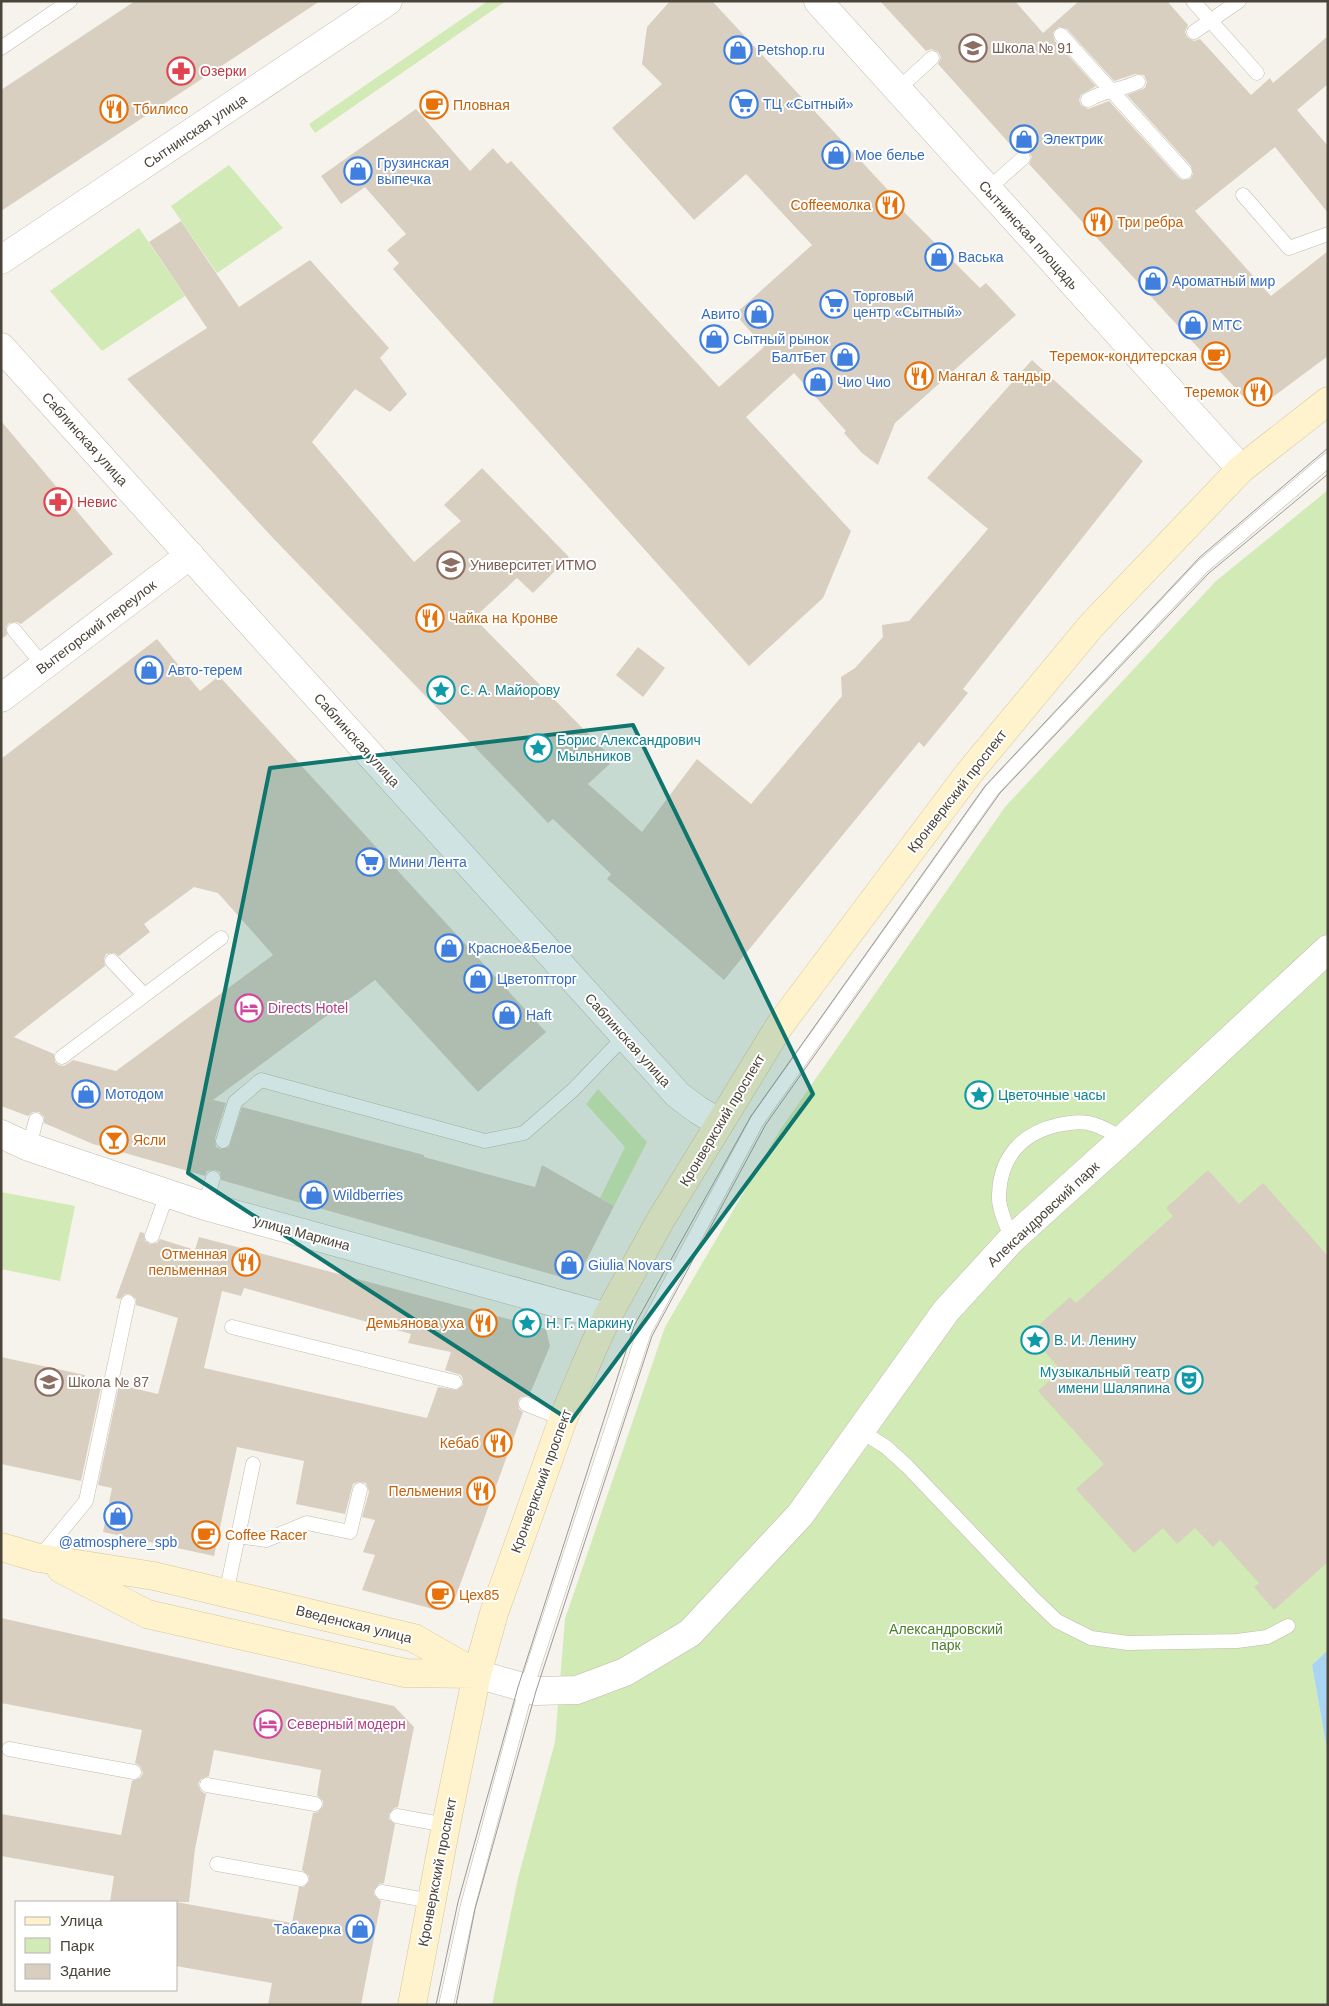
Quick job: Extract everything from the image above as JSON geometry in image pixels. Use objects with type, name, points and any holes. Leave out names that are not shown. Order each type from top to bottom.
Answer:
[{"type":"street","name":"Сытнинская улица","points":[[1,260],[388,1]]},
{"type":"street","name":"Сытнинская площадь","points":[[818,1],[1241,469]]},
{"type":"street","name":"Саблинская улица","points":[[1,347],[678,1096],[720,1123]]},
{"type":"street","name":"Кронверкский проспект","points":[[412,2005],[446,1824],[477,1674],[497,1605],[563,1419],[607,1317],[660,1221],[780,1025],[969,773],[1091,626],[1241,469],[1328,400]]},
{"type":"street","name":"Вытегорский переулок","points":[[1,698],[190,555]]},
{"type":"street","name":"Александровский парк","points":[[477,1674],[536,1691],[577,1690],[625,1672],[690,1632],[800,1515],[946,1311],[1012,1239],[1328,949]]},
{"type":"street","name":"улица Маркина","points":[[1,1134],[28,1148],[205,1206],[607,1317]]},
{"type":"street","name":"Введенская улица","points":[[1,1547],[39,1558],[154,1576],[414,1638],[477,1674]]},
{"type":"street","name":"Введенская улица","points":[[39,1558],[147,1614],[405,1673],[477,1674]]},
{"type":"lane","points":[[2,46],[70,1]]},
{"type":"lane","points":[[1193,1],[1257,73]]},
{"type":"lane","points":[[1194,32],[1239,1]]},
{"type":"lane","points":[[1061,35],[1185,172]]},
{"type":"lane","points":[[898,89],[932,58]]},
{"type":"lane","points":[[1088,100],[1099,93],[1127,88],[1138,82]]},
{"type":"lane","points":[[988,189],[1023,158]]},
{"type":"lane","points":[[1244,195],[1289,248],[1328,234]]},
{"type":"lane","points":[[446,2005],[468,1905],[526,1689],[644,1332],[757,1121],[992,790],[1202,567],[1328,460]]},
{"type":"lane","points":[[14,630],[44,666]]},
{"type":"lane","points":[[62,1057],[220,938]]},
{"type":"lane","points":[[112,961],[144,995]]},
{"type":"lane","points":[[223,1141],[236,1102],[261,1080],[485,1141],[524,1134],[573,1090],[625,1036]]},
{"type":"lane","points":[[28,1148],[36,1120]]},
{"type":"lane","points":[[1012,1239],[1003,1217],[999,1196],[1002,1175],[1011,1152],[1028,1136],[1045,1128],[1066,1123],[1087,1122],[1106,1129],[1123,1139]]},
{"type":"lane","points":[[205,1206],[213,1178]]},
{"type":"lane","points":[[152,1236],[167,1194]]},
{"type":"lane","points":[[39,1558],[86,1501],[128,1302]]},
{"type":"lane","points":[[232,1327],[455,1382]]},
{"type":"lane","points":[[526,1404],[563,1419]]},
{"type":"lane","points":[[861,1431],[886,1447],[907,1466],[1057,1621],[1091,1638],[1128,1643],[1236,1641],[1267,1637],[1288,1626]]},
{"type":"lane","points":[[226,1594],[253,1464]]},
{"type":"lane","points":[[238,1536],[266,1540],[307,1523],[350,1532],[360,1490]]},
{"type":"lane","points":[[9,1749],[134,1772]]},
{"type":"lane","points":[[207,1785],[315,1804]]},
{"type":"lane","points":[[397,1816],[446,1824]]},
{"type":"lane","points":[[217,1864],[300,1878]]},
{"type":"lane","points":[[382,1892],[431,1901]]},
{"type":"highlighted area","points":[[633,725],[813,1094],[571,1421],[188,1173],[270,768]]},
{"type":"green space","points":[[488,1],[506,1],[315,133],[309,124]]},
{"type":"green space","points":[[229,165],[283,228],[217,273],[171,206]]},
{"type":"green space","points":[[139,228],[185,296],[102,351],[50,291]]},
{"type":"green space","name":"Александровский парк","points":[[1328,490],[1328,1650],[1312,1665],[1328,1755],[1328,2005],[492,2005],[518,1878],[555,1742],[565,1619],[665,1327],[780,1130],[1005,807],[1216,581]]},
{"type":"green space","points":[[598,1089],[647,1142],[614,1206],[600,1198],[625,1147],[586,1104]]},
{"type":"green space","points":[[1,1192],[75,1206],[60,1281],[1,1269]]},
{"type":"water","points":[[1328,1650],[1328,1755],[1312,1665]]},
{"type":"building","points":[[135,1],[320,1],[1,211],[1,90]]},
{"type":"building","name":"Сытный рынок","points":[[670,1],[712,1],[901,204],[899,207],[980,288],[986,283],[1016,315],[895,423],[878,465],[862,453],[844,433],[846,431],[794,373],[746,417],[851,531],[823,598],[749,666],[393,269],[399,263],[387,250],[406,234],[365,187],[341,204],[321,176],[416,109],[470,171],[493,148],[507,164],[511,161],[719,387],[764,347],[735,314],[812,245],[746,174],[694,220],[612,128],[662,84],[642,64],[647,27]]},
{"type":"building","points":[[880,1],[1015,1],[1043,33],[1079,1],[1167,1],[1188,25],[1185,32],[1187,37],[1194,41],[1200,39],[1251,95],[1270,78],[1273,83],[1328,36],[1328,84],[1297,110],[1328,146],[1328,213],[1275,147],[1195,211],[1271,296],[1328,251],[1328,356],[1266,402],[1249,403],[1029,164],[1032,157],[1029,152],[1022,149],[1017,152],[938,64],[941,57],[938,52],[931,49],[926,51]],"holes":[[[1059,27],[1067,29],[1114,81],[1135,74],[1144,75],[1147,82],[1145,88],[1127,95],[1191,166],[1193,174],[1190,179],[1183,180],[1179,178],[1109,101],[1088,109],[1081,105],[1079,100],[1081,95],[1096,86],[1054,40],[1053,32]]]},
{"type":"building","name":"Университет ИТМО","points":[[181,221],[239,307],[310,260],[389,348],[380,358],[407,394],[390,412],[355,389],[312,442],[414,562],[461,521],[444,505],[482,468],[569,557],[533,593],[517,578],[474,618],[614,760],[588,784],[642,832],[697,759],[751,804],[842,696],[841,677],[855,668],[883,637],[882,625],[909,621],[988,529],[927,478],[1032,360],[1143,461],[963,689],[968,693],[924,747],[919,742],[724,980],[607,879],[611,874],[553,819],[548,823],[272,537],[127,379],[207,328],[149,242]]},
{"type":"building","points":[[1,421],[113,554],[21,624],[17,622],[9,623],[6,627],[7,635],[1,639]]},
{"type":"building","points":[[157,639],[200,691],[219,676],[546,1032],[478,1092],[375,980],[213,1100],[226,1103],[215,1138],[216,1147],[221,1149],[229,1147],[242,1107],[424,1155],[424,1157],[535,1187],[542,1165],[614,1206],[580,1273],[568,1279],[221,1180],[220,1172],[215,1170],[207,1171],[205,1176],[93,1144],[44,1123],[44,1117],[39,1112],[33,1112],[28,1116],[1,1106],[1,759]],"holes":[[[194,887],[218,893],[273,955],[116,1071],[73,1060],[64,1066],[59,1065],[55,1062],[54,1054],[14,1037],[105,966],[104,959],[106,954],[114,953],[119,956],[150,932],[144,924]]]},
{"type":"building","points":[[638,647],[665,668],[643,697],[616,675]]},
{"type":"building","name":"Музыкальный театр имени Шаляпина","points":[[1208,1170],[1239,1204],[1263,1183],[1328,1256],[1328,1562],[1274,1610],[1254,1587],[1259,1583],[1220,1540],[1213,1547],[1195,1528],[1177,1544],[1163,1528],[1134,1553],[1076,1489],[1104,1464],[1038,1391],[1061,1370],[1029,1334],[1070,1297],[1076,1303],[1173,1216],[1166,1208]]},
{"type":"building","points":[[140,1232],[144,1233],[145,1241],[150,1244],[157,1243],[160,1239],[195,1250],[199,1237],[546,1329],[550,1346],[529,1396],[521,1397],[518,1401],[519,1409],[523,1412],[453,1604],[437,1610],[362,1590],[375,1555],[363,1552],[375,1520],[362,1517],[369,1492],[366,1483],[358,1482],[353,1484],[345,1514],[296,1504],[304,1461],[237,1447],[214,1556],[103,1532],[112,1488],[98,1485],[119,1385],[158,1394],[178,1318],[136,1305],[136,1299],[130,1294],[125,1294],[120,1299],[116,1298]],"holes":[[[244,1288],[411,1334],[408,1343],[451,1352],[445,1370],[461,1375],[463,1379],[463,1385],[457,1390],[438,1387],[427,1418],[204,1368],[222,1291],[241,1296]]]},
{"type":"building","points":[[1,1357],[85,1375],[84,1378],[102,1382],[81,1481],[1,1464]]},
{"type":"building","points":[[1,1618],[394,1706],[414,1727],[398,1807],[394,1808],[389,1814],[389,1819],[395,1824],[384,1883],[379,1884],[374,1890],[374,1895],[381,1901],[361,2005],[268,2005],[272,1983],[178,1966],[178,1902],[292,1923],[299,1887],[304,1887],[309,1881],[309,1876],[302,1870],[313,1813],[318,1812],[323,1806],[323,1801],[317,1795],[321,1770],[214,1750],[209,1776],[201,1779],[198,1784],[201,1791],[206,1794],[195,1849],[189,1902],[110,1901],[114,1876],[1,1856],[1,1814],[121,1835],[132,1781],[140,1778],[143,1773],[140,1766],[135,1763],[142,1730],[1,1703]]},
{"type":"tram line","points":[[436,2005],[458,1902],[518,1687],[634,1326],[751,1116],[985,786],[1200,557],[1328,448]]},
{"type":"tram line","points":[[456,2005],[475,1909],[536,1691],[652,1336],[766,1124],[1000,793],[1209,573],[1328,474]]},
{"type":"place","name":"Школа № 91","points":[[973,48]]},
{"type":"place","name":"Petshop.ru","points":[[738,50]]},
{"type":"place","name":"Озерки","points":[[181,71]]},
{"type":"place","name":"ТЦ «Сытный»","points":[[744,104]]},
{"type":"place","name":"Пловная","points":[[434,105]]},
{"type":"place","name":"Тбилисо","points":[[114,109]]},
{"type":"place","name":"Электрик","points":[[1024,139]]},
{"type":"place","name":"Мое белье","points":[[836,155]]},
{"type":"place","name":"Грузинская выпечка","points":[[358,171]]},
{"type":"place","name":"Coffeeмолка","points":[[890,205]]},
{"type":"place","name":"Три ребра","points":[[1098,222]]},
{"type":"place","name":"Васька","points":[[939,257]]},
{"type":"place","name":"Ароматный мир","points":[[1153,281]]},
{"type":"place","name":"Торговый центр «Сытный»","points":[[834,304]]},
{"type":"place","name":"Авито","points":[[759,314]]},
{"type":"place","name":"МТС","points":[[1193,325]]},
{"type":"place","name":"Сытный рынок","points":[[714,339]]},
{"type":"place","name":"Теремок-кондитерская","points":[[1216,356]]},
{"type":"place","name":"БалтБет","points":[[845,357]]},
{"type":"place","name":"Мангал & тандыр","points":[[919,376]]},
{"type":"place","name":"Чио Чио","points":[[818,382]]},
{"type":"place","name":"Теремок","points":[[1258,392]]},
{"type":"place","name":"Невис","points":[[58,502]]},
{"type":"place","name":"Университет ИТМО","points":[[451,565]]},
{"type":"place","name":"Чайка на Кронве","points":[[430,618]]},
{"type":"place","name":"Авто-терем","points":[[149,670]]},
{"type":"place","name":"С. А. Майорову","points":[[441,690]]},
{"type":"place","name":"Борис Александрович Мыльников","points":[[538,748]]},
{"type":"place","name":"Мини Лента","points":[[370,862]]},
{"type":"place","name":"Красное&Белое","points":[[449,948]]},
{"type":"place","name":"Цветоптторг","points":[[478,979]]},
{"type":"place","name":"Directs Hotel","points":[[249,1008]]},
{"type":"place","name":"Haft","points":[[507,1015]]},
{"type":"place","name":"Мотодом","points":[[86,1094]]},
{"type":"place","name":"Цветочные часы","points":[[979,1095]]},
{"type":"place","name":"Ясли","points":[[114,1140]]},
{"type":"place","name":"Wildberries","points":[[314,1195]]},
{"type":"place","name":"Отменная пельменная","points":[[246,1262]]},
{"type":"place","name":"Giulia Novars","points":[[569,1265]]},
{"type":"place","name":"Демьянова уха","points":[[483,1323]]},
{"type":"place","name":"Н. Г. Маркину","points":[[527,1323]]},
{"type":"place","name":"В. И. Ленину","points":[[1035,1340]]},
{"type":"place","name":"Музыкальный театр имени Шаляпина","points":[[1189,1380]]},
{"type":"place","name":"Школа № 87","points":[[49,1382]]},
{"type":"place","name":"Кебаб","points":[[498,1443]]},
{"type":"place","name":"Пельмения","points":[[481,1491]]},
{"type":"place","name":"@atmosphere_spb","points":[[118,1516]]},
{"type":"place","name":"Coffee Racer","points":[[206,1535]]},
{"type":"place","name":"Цех85","points":[[440,1595]]},
{"type":"place","name":"Северный модерн","points":[[268,1724]]},
{"type":"place","name":"Табакерка","points":[[360,1929]]}]
